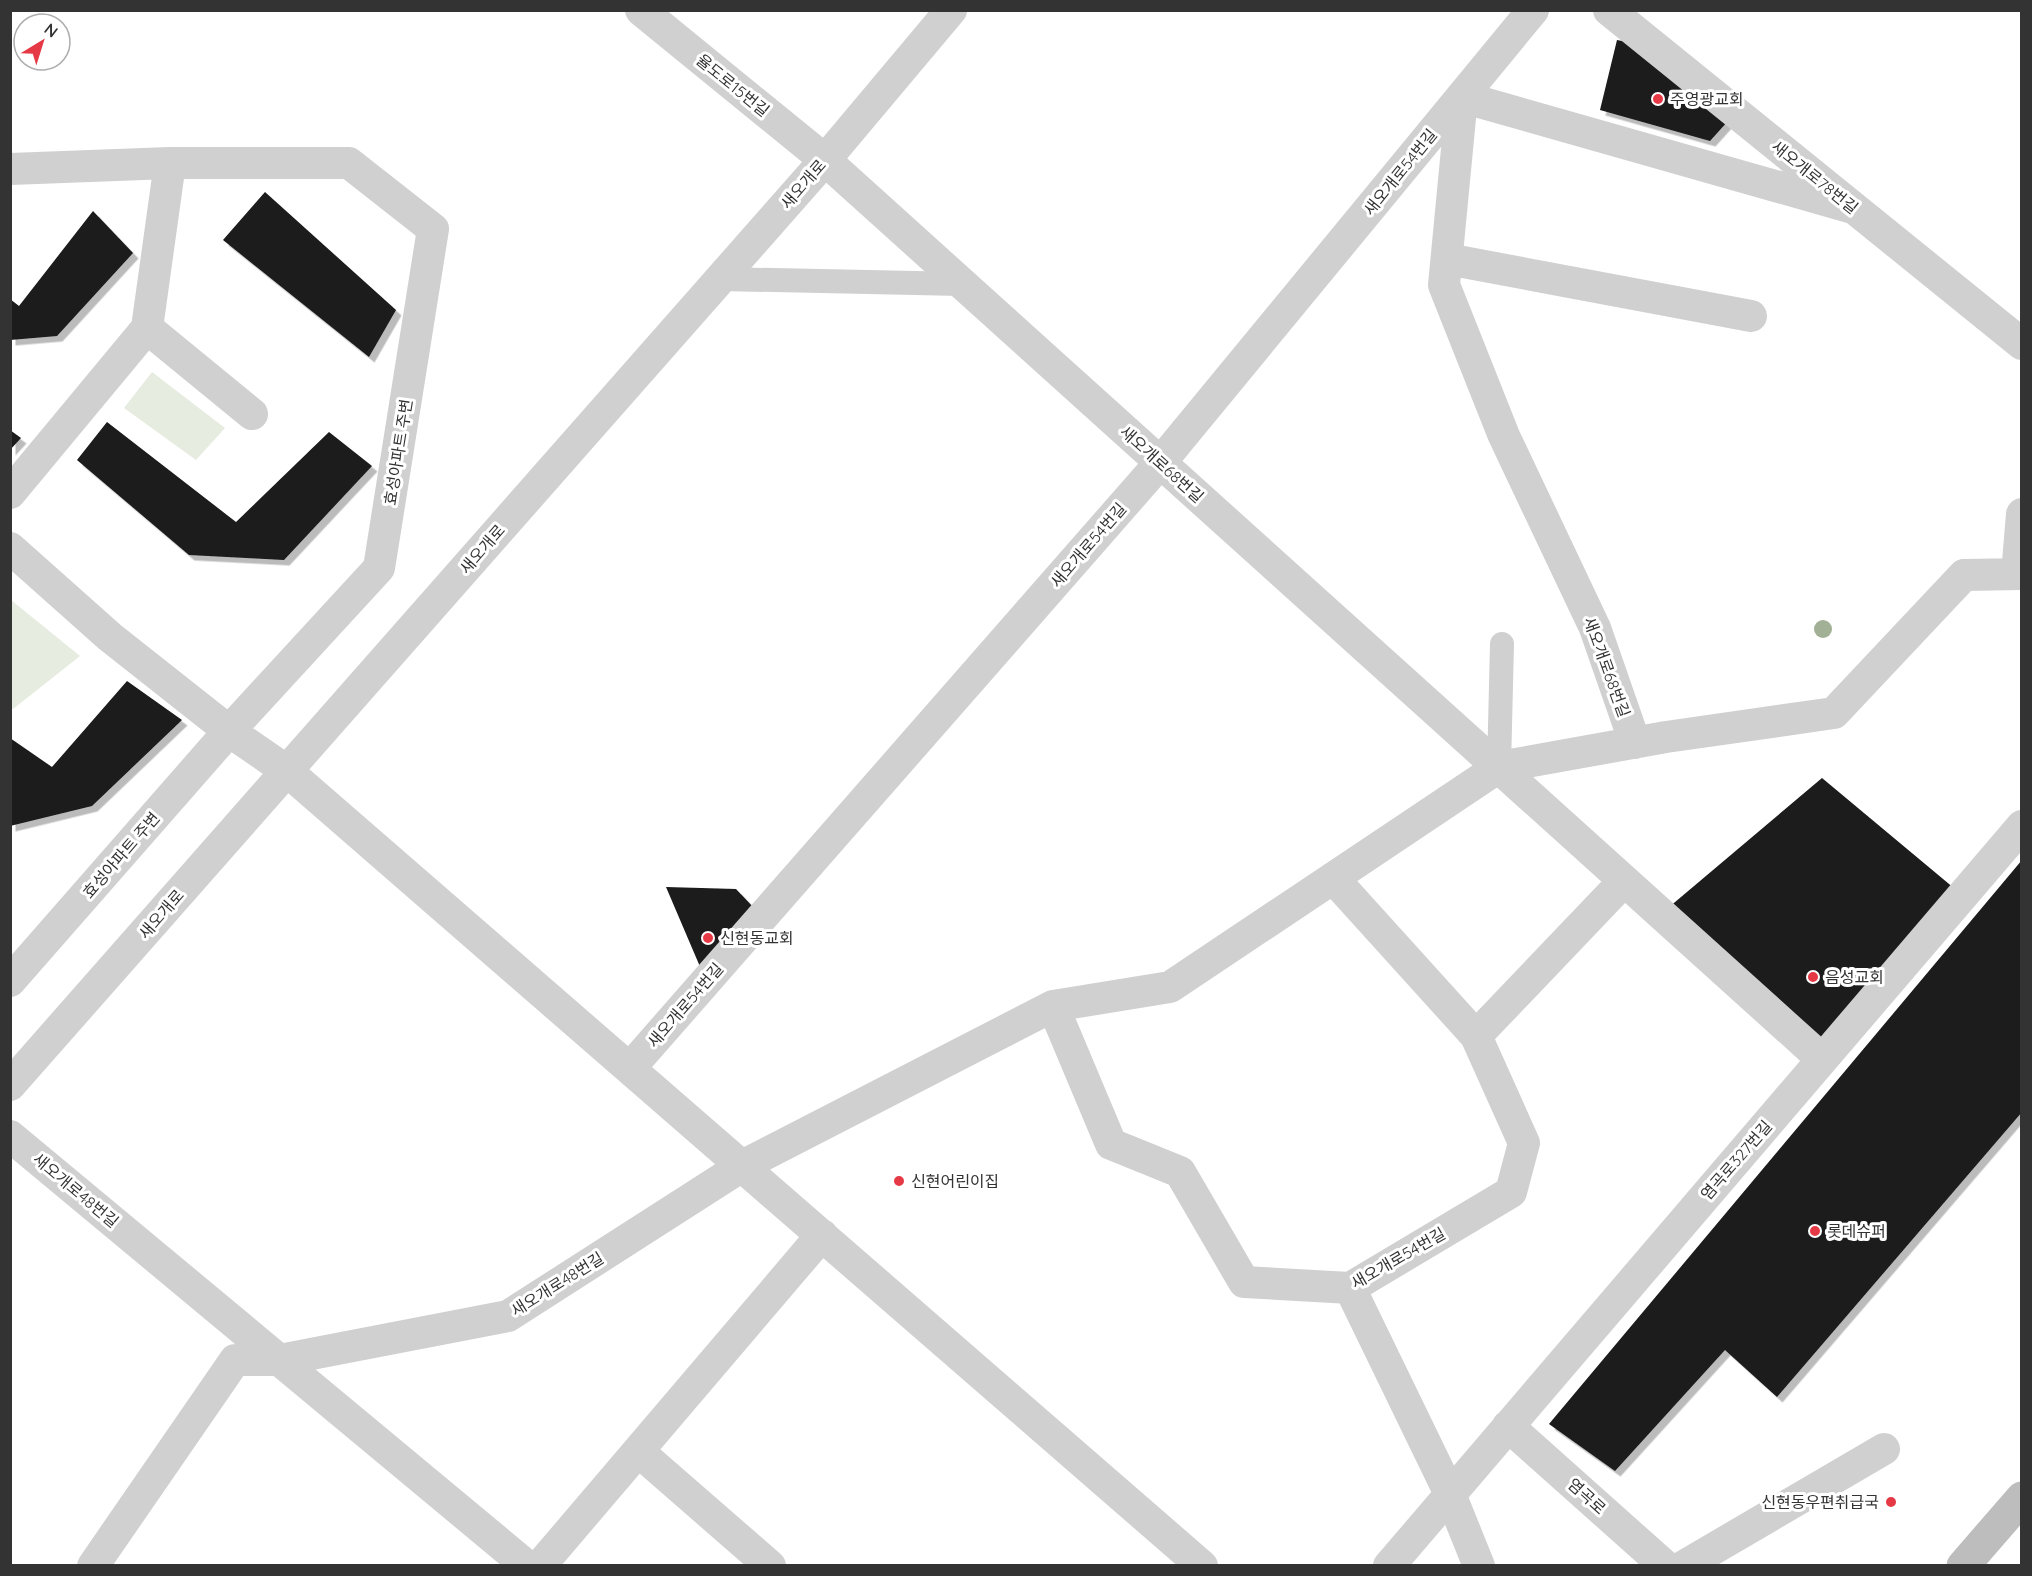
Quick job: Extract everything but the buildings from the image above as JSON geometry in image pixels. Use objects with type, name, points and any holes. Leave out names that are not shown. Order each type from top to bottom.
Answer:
[{"type":"main road","points":[[1964,1566],[2022,1498]]},
{"type":"street","name":"율도로15번길","points":[[641,10],[825,160]]},
{"type":"street","name":"새오개로","points":[[10,1085],[825,160],[951,10]]},
{"type":"street","name":"새오개로54번길","points":[[630,1068],[1160,463],[1533,10]]},
{"type":"street","name":"새오개로78번길","points":[[1609,10],[2022,344]]},
{"type":"street","name":"새오개로68번길","points":[[1462,97],[1444,285],[1504,436],[1595,628],[1635,743]]},
{"type":"street","points":[[1462,97],[1854,208]]},
{"type":"street","name":"새오개로68번길","points":[[825,160],[1822,1059]]},
{"type":"street","points":[[10,493],[147,328],[170,163]]},
{"type":"street","name":"효성아파트 주변","points":[[10,169],[170,163],[349,163],[433,229],[379,568],[229,731],[10,981]]},
{"type":"street","points":[[1447,259],[1751,316]]},
{"type":"street","points":[[720,279],[962,284]]},
{"type":"street","points":[[147,328],[252,414]]},
{"type":"street","points":[[742,1166],[1053,1006],[1170,987],[1499,767],[1635,743],[1834,713],[1964,575],[2019,574],[2022,514]]},
{"type":"street","points":[[10,548],[110,638],[229,731],[287,771],[1202,1566]]},
{"type":"street","points":[[1499,767],[1502,644]]},
{"type":"street","name":"염곡로327번길","points":[[1389,1566],[2022,826]]},
{"type":"street","name":"새오개로54번길","points":[[1053,1006],[1112,1144],[1180,1172],[1244,1282],[1350,1288],[1511,1192],[1524,1143],[1476,1036],[1333,878]]},
{"type":"street","points":[[1476,1036],[1624,881]]},
{"type":"street","name":"새오개로48번길","points":[[10,1136],[527,1566]]},
{"type":"street","name":"새오개로48번길","points":[[280,1360],[508,1316],[742,1166]]},
{"type":"street","points":[[540,1566],[822,1235]]},
{"type":"street","points":[[1350,1288],[1450,1494],[1479,1566]]},
{"type":"street","points":[[93,1566],[235,1360],[280,1360]]},
{"type":"street","name":"염곡로","points":[[1508,1426],[1665,1566]]},
{"type":"street","points":[[1684,1566],[1884,1449]]},
{"type":"street","points":[[638,1451],[770,1566]]},
{"type":"shaded area","points":[[152,372],[225,428],[196,460],[124,408]]},
{"type":"shaded area","points":[[11,600],[80,656],[13,709],[10,707]]},
{"type":"place","name":"주영광교회","points":[[1658,99]]},
{"type":"place","name":"신현동교회","points":[[708,938]]},
{"type":"place","name":"음성교회","points":[[1813,977]]},
{"type":"place","name":"신현어린이집","points":[[899,1181]]},
{"type":"place","name":"롯데슈퍼","points":[[1815,1231]]},
{"type":"place","name":"신현동우편취급국","points":[[1891,1502]]}]
